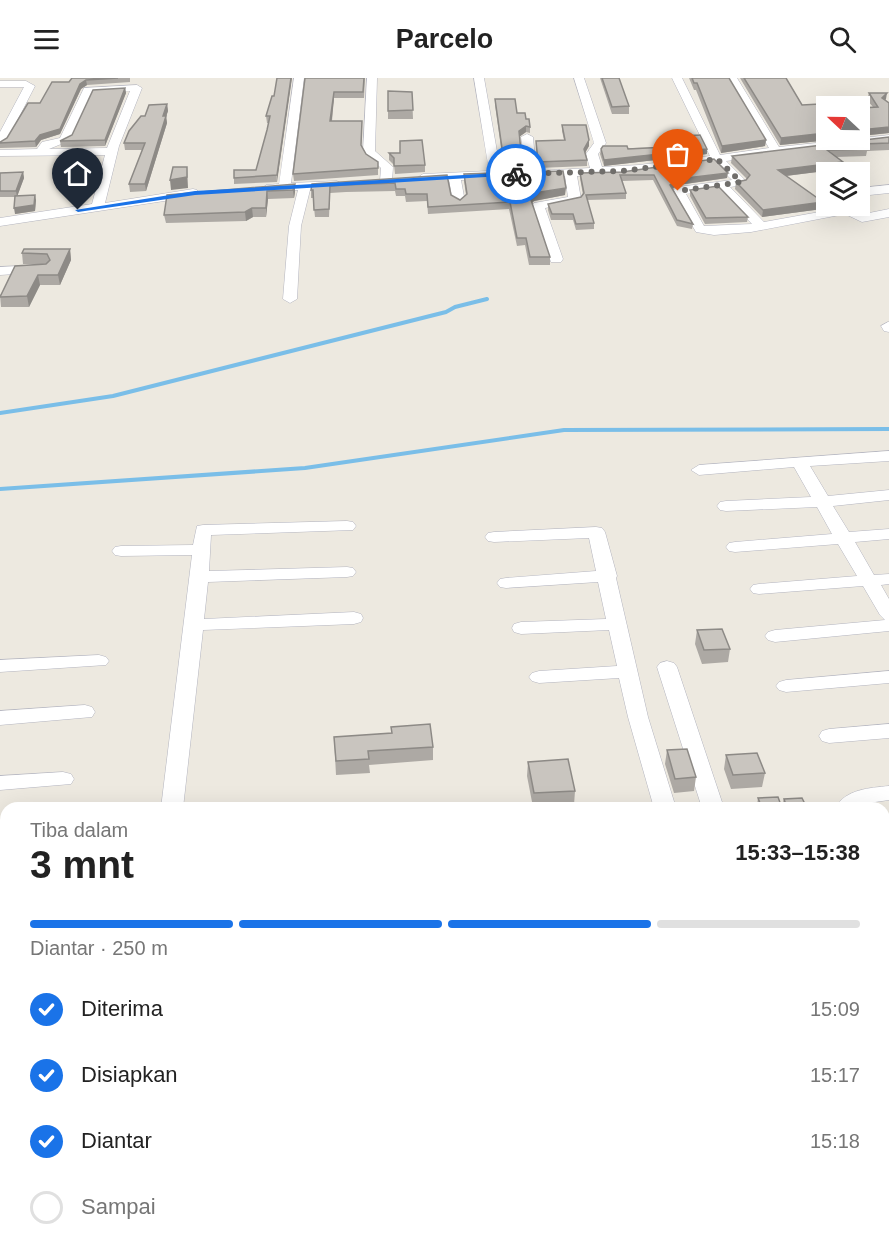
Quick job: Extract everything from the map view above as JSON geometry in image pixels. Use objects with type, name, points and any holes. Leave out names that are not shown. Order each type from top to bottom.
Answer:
[{"type":"street","points":[[284,188],[299,78]]},
{"type":"street","points":[[372,78],[369,152],[387,167],[397,181]]},
{"type":"street","points":[[479,78],[512,174]]},
{"type":"street","points":[[579,78],[600,143],[592,154],[597,172]]},
{"type":"street","points":[[677,78],[717,159],[741,182],[678,191],[700,229],[725,230],[760,226],[816,214]]},
{"type":"street","points":[[732,78],[776,151]]},
{"type":"street","points":[[98,207],[111,151],[139,83]]},
{"type":"street","points":[[40,153],[46,144],[67,138],[88,90],[139,83]]},
{"type":"street","points":[[0,84],[30,86],[1,153],[111,151]]},
{"type":"street","points":[[512,174],[527,136]]},
{"type":"street","points":[[369,183],[454,176],[639,169],[889,138]]},
{"type":"street","points":[[556,259],[538,206],[575,199],[570,172]]},
{"type":"street","points":[[454,176],[459,202]]},
{"type":"street","points":[[260,189],[349,184]]},
{"type":"street","points":[[722,186],[760,226]]},
{"type":"street","points":[[290,299],[296,225],[305,187]]},
{"type":"street","points":[[870,191],[889,189]]},
{"type":"street","points":[[0,222],[206,192]]},
{"type":"street","points":[[857,216],[868,218],[889,213]]},
{"type":"street","points":[[0,271],[43,269]]},
{"type":"street","points":[[699,470],[889,456]]},
{"type":"street","points":[[799,462],[867,582],[889,615]]},
{"type":"street","points":[[726,506],[823,502],[889,495]]},
{"type":"street","points":[[173,802],[200,577],[203,530],[347,526]]},
{"type":"street","points":[[494,537],[596,532],[608,576],[628,671],[663,802]]},
{"type":"street","points":[[735,547],[889,534]]},
{"type":"street","points":[[122,551],[202,550]]},
{"type":"street","points":[[200,577],[347,572]]},
{"type":"street","points":[[506,583],[608,576]]},
{"type":"street","points":[[759,589],[889,579]]},
{"type":"street","points":[[194,625],[354,618]]},
{"type":"street","points":[[521,628],[617,624]]},
{"type":"street","points":[[775,636],[889,625]]},
{"type":"street","points":[[0,666],[99,661]]},
{"type":"street","points":[[667,667],[711,802]]},
{"type":"street","points":[[539,677],[628,671]]},
{"type":"street","points":[[786,686],[889,677]]},
{"type":"street","points":[[0,718],[85,712]]},
{"type":"street","points":[[829,736],[889,731]]},
{"type":"street","points":[[0,783],[63,779]]},
{"type":"street","points":[[854,802],[863,796],[889,793]]},
{"type":"building","points":[[72,78],[118,78],[86,80],[80,84],[60,129],[40,135],[35,141],[0,143],[7,138],[28,103],[40,103],[52,82],[69,82]]},
{"type":"building","points":[[277,78],[291,78],[277,175],[234,178],[234,170],[256,170],[270,116],[266,116],[272,96],[274,96]]},
{"type":"building","points":[[305,78],[364,78],[363,92],[334,92],[330,121],[362,121],[361,145],[366,154],[378,162],[378,168],[293,174]]},
{"type":"building","points":[[602,78],[619,78],[629,106],[612,107]]},
{"type":"building","points":[[692,78],[729,78],[766,140],[722,146],[697,83],[694,83]]},
{"type":"building","points":[[744,78],[786,78],[802,105],[816,104],[816,134],[781,138]]},
{"type":"building","points":[[125,88],[105,140],[60,141],[72,135],[93,90]]},
{"type":"building","points":[[388,91],[412,92],[413,110],[388,111]]},
{"type":"building","points":[[869,93],[887,93],[882,98],[889,103],[889,127],[870,129],[870,107],[878,107]]},
{"type":"building","points":[[495,99],[515,99],[517,113],[525,113],[526,119],[529,119],[530,127],[526,126],[519,131],[522,162],[504,162]]},
{"type":"building","points":[[167,104],[163,116],[166,116],[145,184],[129,184],[145,143],[124,143],[129,131],[141,116],[145,116],[149,105]]},
{"type":"building","points":[[562,125],[586,125],[589,140],[584,149],[587,160],[538,162],[536,141],[565,140]]},
{"type":"building","points":[[700,135],[707,149],[604,160],[601,149],[603,146],[627,146],[628,149],[667,147],[666,145],[682,144],[678,138],[684,138],[682,136]]},
{"type":"building","points":[[889,137],[889,143],[870,144],[870,139]]},
{"type":"building","points":[[422,140],[425,165],[394,166],[394,158],[389,153],[400,153],[400,141]]},
{"type":"building","points":[[816,146],[816,150],[827,150],[843,162],[816,162],[816,165],[778,170],[816,197],[816,203],[763,210],[736,182],[746,180],[750,175],[732,156]]},
{"type":"building","points":[[714,159],[728,173],[678,179],[670,185],[693,224],[677,220],[654,175],[620,175],[626,193],[586,195],[594,223],[576,224],[573,214],[552,214],[548,204],[581,197],[584,193],[580,173],[622,172]]},
{"type":"building","points":[[173,167],[187,167],[187,177],[170,180]]},
{"type":"building","points":[[563,171],[566,188],[534,193],[530,197],[550,257],[530,257],[526,238],[517,238],[510,202],[428,207],[427,194],[406,194],[405,189],[396,189],[395,183],[345,185],[330,186],[329,209],[314,210],[313,190],[311,190],[312,184],[447,175],[451,195],[460,200],[467,194],[464,174]]},
{"type":"building","points":[[23,172],[16,191],[0,191],[0,173]]},
{"type":"building","points":[[295,184],[293,190],[267,191],[266,208],[252,208],[245,212],[164,215],[167,195]]},
{"type":"building","points":[[718,186],[748,217],[706,218],[690,190]]},
{"type":"building","points":[[35,195],[34,205],[14,208],[15,196]]},
{"type":"building","points":[[24,249],[70,249],[58,275],[38,275],[27,296],[0,297],[15,266],[46,264],[50,260],[47,254],[22,253]]},
{"type":"building","points":[[722,629],[730,649],[704,650],[697,630]]},
{"type":"building","points":[[430,724],[433,747],[368,751],[369,759],[336,761],[334,737],[392,733],[391,727]]},
{"type":"building","points":[[687,749],[696,777],[675,779],[667,750]]},
{"type":"building","points":[[757,753],[765,773],[733,775],[726,755]]},
{"type":"building","points":[[568,759],[575,791],[534,793],[528,762]]},
{"type":"building","points":[[778,797],[780,802],[760,802],[758,798]]},
{"type":"building","points":[[802,798],[804,802],[785,802],[784,799]]},
{"type":"waterway","points":[[0,413],[113,396],[446,312],[455,307],[487,299]]},
{"type":"waterway","points":[[0,489],[305,468],[564,430],[889,429]]},
{"type":"way so far","points":[[516,174],[622,171],[717,159],[741,182],[678,191]]},
{"type":"route","points":[[78,210],[195,193],[516,174]]}]
